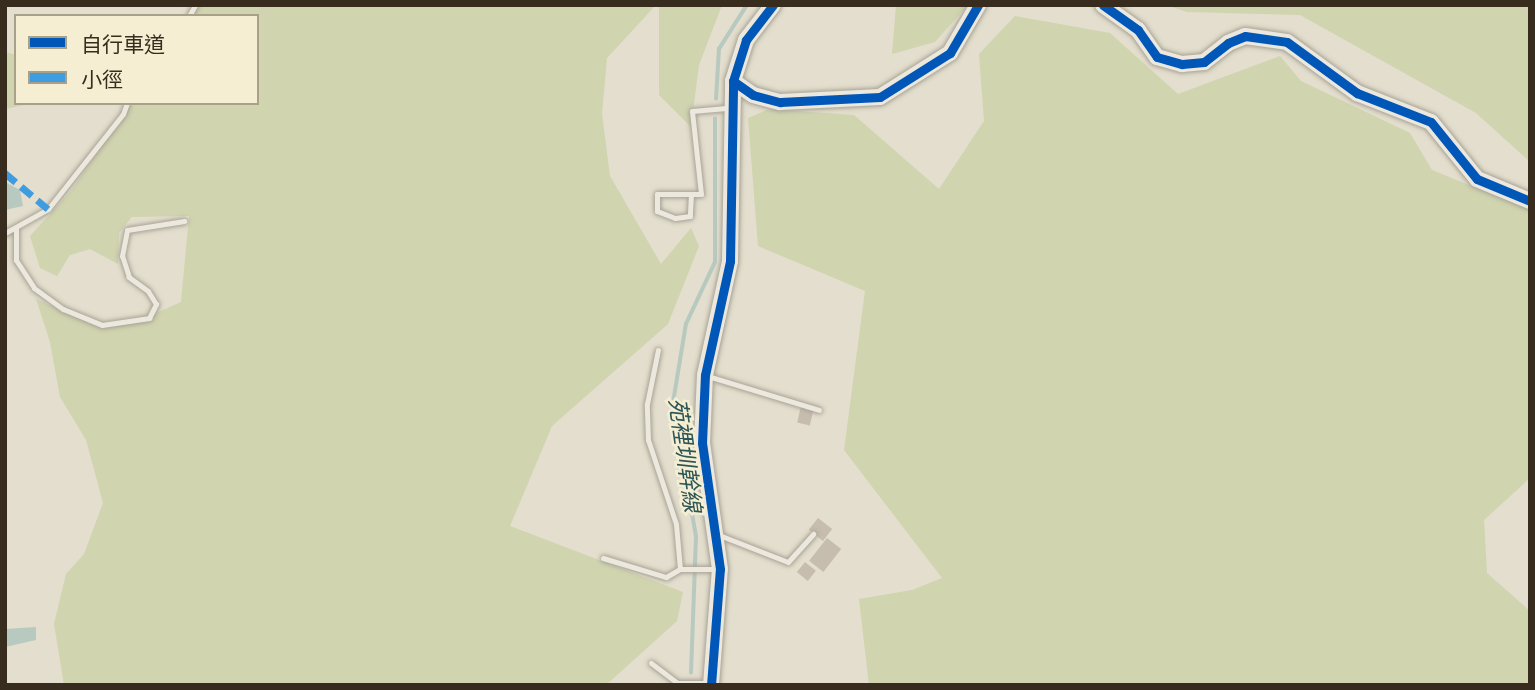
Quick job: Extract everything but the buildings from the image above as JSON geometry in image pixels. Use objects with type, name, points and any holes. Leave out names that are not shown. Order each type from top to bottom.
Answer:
[{"type":"street","points":[[711,684],[720,569],[702,443],[705,375],[730,261],[733,81],[746,40],[773,5]]},
{"type":"street","points":[[733,81],[753,95],[780,102],[880,97],[950,53],[978,5]]},
{"type":"street","points":[[1103,5],[1138,30],[1157,57],[1182,64],[1205,62],[1228,43],[1245,36],[1287,42],[1356,93],[1431,122],[1477,179],[1530,201]]},
{"type":"lane","points":[[5,233],[48,209],[123,114],[126,105]]},
{"type":"lane","points":[[691,194],[690,216],[675,218],[657,211],[657,194],[691,194],[701,194],[692,111],[732,107]]},
{"type":"lane","points":[[16,228],[16,260],[34,288],[64,309],[102,325],[149,318],[156,304],[148,291],[129,277],[122,256],[127,230],[184,220]]},
{"type":"lane","points":[[658,350],[647,404],[648,440],[676,524],[680,569]]},
{"type":"lane","points":[[705,375],[819,410]]},
{"type":"lane","points":[[716,534],[788,562],[813,534]]},
{"type":"lane","points":[[603,558],[666,577],[680,569],[720,569]]},
{"type":"lane","points":[[651,663],[678,683],[711,684]]},
{"type":"green space","points":[[197,5],[656,5],[607,58],[602,114],[610,176],[661,264],[691,228],[699,246],[668,324],[552,426],[510,526],[683,592],[677,621],[606,685],[64,685],[54,624],[66,574],[84,554],[103,503],[86,440],[60,397],[50,342],[36,299],[99,327],[149,316],[181,302],[189,216],[132,217],[119,233],[118,264],[90,249],[70,255],[57,276],[40,268],[30,236],[71,191],[130,105],[259,105],[259,14],[190,14]]},
{"type":"green space","points":[[659,5],[722,5],[699,65],[691,127],[659,95]]},
{"type":"green space","points":[[896,5],[968,5],[935,42],[892,54]]},
{"type":"green space","points":[[1166,5],[1530,5],[1530,162],[1476,113],[1300,15],[1187,12]]},
{"type":"green space","points":[[1015,16],[1110,33],[1178,94],[1280,56],[1301,81],[1410,133],[1432,170],[1530,210],[1530,478],[1484,520],[1487,573],[1530,611],[1530,685],[869,685],[859,599],[912,590],[942,578],[844,450],[865,291],[758,246],[748,118],[769,109],[854,115],[939,189],[984,121],[979,54]]},
{"type":"green space","points":[[5,52],[14,54],[14,105],[24,105],[5,109]]},
{"type":"shaded area","points":[[5,182],[20,190],[23,206],[5,210]]},
{"type":"shaded area","points":[[36,627],[36,640],[5,647],[5,629]]},
{"type":"waterway","name":"苑裡圳幹線","points":[[716,99],[719,49],[747,5]]},
{"type":"waterway","name":"苑裡圳幹線","points":[[691,673],[696,537],[673,403],[686,324],[715,262],[715,119]]},
{"type":"marked path","points":[[5,173],[48,209]]},
{"type":"cycle path","points":[[711,685],[720,569],[702,443],[705,375],[730,261],[733,81],[746,40],[773,5]]},
{"type":"cycle path","points":[[733,81],[753,95],[780,102],[880,97],[950,53],[978,5]]},
{"type":"cycle path","points":[[1103,5],[1138,30],[1157,57],[1182,64],[1204,62],[1228,43],[1245,36],[1287,42],[1357,93],[1431,122],[1477,179],[1530,201]]}]
